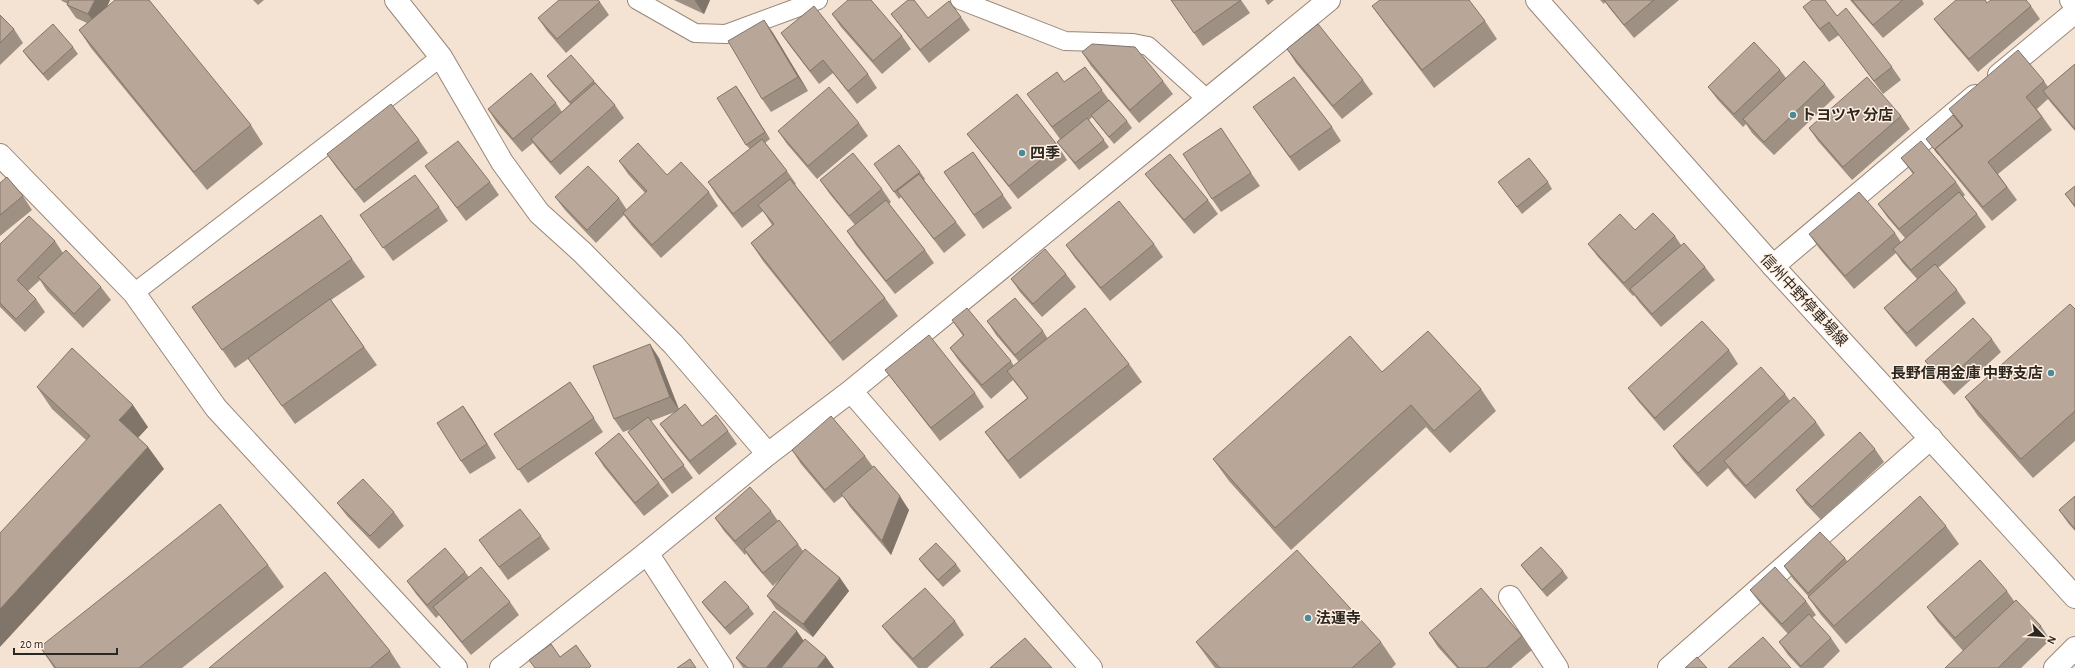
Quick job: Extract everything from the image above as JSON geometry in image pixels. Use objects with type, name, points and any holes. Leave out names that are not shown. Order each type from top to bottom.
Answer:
[{"type":"street","points":[[396,0],[441,57],[502,162],[539,213],[583,253],[673,344],[768,454]]},
{"type":"street","points":[[501,668],[647,553],[768,454],[852,391],[1329,0]]},
{"type":"street","name":"信州中野停車場線","points":[[1537,0],[1773,266],[2075,597]]},
{"type":"street","points":[[2071,0],[2075,6]]},
{"type":"street","points":[[1773,266],[2075,12]]},
{"type":"street","points":[[0,155],[134,293],[216,408],[456,668]]},
{"type":"street","points":[[852,391],[1091,668]]},
{"type":"street","points":[[1669,668],[1931,438]]},
{"type":"street","points":[[647,553],[722,668]]},
{"type":"street","points":[[1510,597],[1557,668]]},
{"type":"street","points":[[2055,668],[2075,648]]},
{"type":"lane","points":[[637,0],[695,34],[718,34],[733,31],[818,0]]},
{"type":"lane","points":[[960,0],[1065,42],[1133,43],[1148,46],[1208,100]]},
{"type":"lane","points":[[134,293],[441,57]]},
{"type":"building","points":[[69,0],[95,0],[88,14],[67,5]]},
{"type":"building","points":[[115,0],[149,0],[251,125],[194,172],[79,30]]},
{"type":"building","points":[[559,0],[598,0],[600,2],[557,39],[538,18]]},
{"type":"building","points":[[848,0],[871,0],[902,36],[873,61],[832,14]]},
{"type":"building","points":[[908,0],[914,0],[928,18],[949,1],[961,17],[920,50],[891,14]]},
{"type":"building","points":[[1171,0],[1241,0],[1194,33]]},
{"type":"building","points":[[1380,0],[1469,0],[1485,21],[1422,70],[1372,6]]},
{"type":"building","points":[[1604,0],[1654,0],[1624,25]]},
{"type":"building","points":[[1812,0],[1825,0],[1837,16],[1846,8],[1892,67],[1874,81],[1829,22],[1820,29],[1803,7]]},
{"type":"building","points":[[1852,0],[1903,0],[1873,25]]},
{"type":"building","points":[[1956,0],[1985,0],[1987,3],[1991,0],[2026,0],[2031,6],[1969,59],[1934,19]]},
{"type":"building","points":[[814,6],[868,74],[848,91],[823,60],[810,71],[781,33]]},
{"type":"building","points":[[0,15],[14,29],[0,43]]},
{"type":"building","points":[[764,20],[798,77],[762,99],[728,41]]},
{"type":"building","points":[[53,24],[73,47],[43,74],[23,51]]},
{"type":"building","points":[[1318,24],[1363,80],[1333,106],[1287,49]]},
{"type":"building","points":[[1754,42],[1780,70],[1734,114],[1708,87]]},
{"type":"building","points":[[1092,44],[1135,47],[1163,81],[1130,110],[1082,52]]},
{"type":"building","points":[[2018,50],[2044,81],[2026,97],[2042,117],[1988,162],[2007,187],[1983,207],[1935,149],[1963,126],[1949,109]]},
{"type":"building","points":[[571,55],[594,81],[570,102],[547,76]]},
{"type":"building","points":[[1804,61],[1825,84],[1764,142],[1743,119]]},
{"type":"building","points":[[2075,64],[2075,129],[2043,91]]},
{"type":"building","points":[[1085,67],[1102,90],[1052,127],[1027,94],[1057,72],[1064,82]]},
{"type":"building","points":[[531,73],[556,103],[513,139],[488,109]]},
{"type":"building","points":[[1294,77],[1332,127],[1290,157],[1253,107]]},
{"type":"building","points":[[1867,77],[1901,116],[1843,167],[1809,128]]},
{"type":"building","points":[[595,83],[615,105],[551,162],[531,139]]},
{"type":"building","points":[[736,86],[765,132],[746,145],[717,98]]},
{"type":"building","points":[[829,87],[859,123],[808,166],[778,131]]},
{"type":"building","name":"四季","points":[[1017,94],[1058,146],[1009,186],[967,134]]},
{"type":"building","points":[[1109,100],[1127,121],[1109,137],[1091,115]]},
{"type":"building","points":[[391,104],[419,140],[355,190],[327,154]]},
{"type":"building","points":[[1953,115],[1962,126],[1935,149],[1939,155],[1926,139]]},
{"type":"building","points":[[1087,118],[1104,140],[1075,163],[1057,142]]},
{"type":"building","points":[[1221,128],[1251,173],[1212,199],[1183,154]]},
{"type":"building","points":[[762,139],[787,171],[733,214],[708,182]]},
{"type":"building","points":[[458,141],[490,182],[457,208],[425,166]]},
{"type":"building","points":[[1921,141],[1956,182],[1899,229],[1878,204],[1914,173],[1901,158]]},
{"type":"building","points":[[638,143],[667,175],[681,162],[709,192],[652,245],[623,213],[647,191],[619,161]]},
{"type":"building","points":[[899,145],[920,172],[894,192],[874,164]]},
{"type":"building","points":[[973,152],[1003,195],[974,215],[944,172]]},
{"type":"building","points":[[853,153],[882,189],[849,216],[820,180]]},
{"type":"building","points":[[1170,154],[1208,200],[1184,220],[1145,174]]},
{"type":"building","points":[[1529,158],[1548,182],[1517,207],[1498,182]]},
{"type":"building","points":[[588,166],[619,198],[587,230],[555,197]]},
{"type":"building","points":[[919,174],[956,222],[934,239],[897,191]]},
{"type":"building","points":[[415,175],[439,207],[383,248],[360,215]]},
{"type":"building","points":[[7,177],[23,196],[0,215],[0,183]]},
{"type":"building","points":[[790,179],[885,298],[830,343],[751,243],[774,224],[758,205]]},
{"type":"building","points":[[2075,186],[2075,206],[2065,194]]},
{"type":"building","points":[[1859,192],[1895,233],[1845,276],[1809,234]]},
{"type":"building","points":[[1959,192],[1977,214],[1911,270],[1893,249]]},
{"type":"building","points":[[886,200],[925,250],[886,281],[847,231]]},
{"type":"building","points":[[1119,201],[1154,244],[1101,288],[1066,245]]},
{"type":"building","points":[[1653,213],[1675,236],[1624,283],[1588,244],[1620,214],[1635,230]]},
{"type":"building","points":[[321,215],[352,259],[222,350],[192,307]]},
{"type":"building","points":[[29,216],[55,241],[17,280],[36,299],[16,319],[0,303],[0,244]]},
{"type":"building","points":[[1684,243],[1705,267],[1652,314],[1630,289]]},
{"type":"building","points":[[1045,249],[1066,274],[1033,304],[1011,279]]},
{"type":"building","points":[[66,250],[101,287],[74,314],[38,277]]},
{"type":"building","points":[[1935,264],[1957,290],[1907,333],[1884,308]]},
{"type":"building","points":[[1015,298],[1043,331],[1015,355],[987,321]]},
{"type":"building","points":[[330,299],[364,347],[282,406],[248,358]]},
{"type":"building","name":"長野信用金庫 中野支店","points":[[2070,304],[2075,309],[2075,411],[2021,459],[1965,397]]},
{"type":"building","points":[[967,308],[1011,361],[982,385],[950,348],[964,335],[952,320]]},
{"type":"building","points":[[1085,308],[1129,364],[1008,461],[985,432],[1028,398],[1007,371]]},
{"type":"building","points":[[1973,318],[1992,339],[1945,382],[1925,361]]},
{"type":"building","points":[[1702,321],[1729,350],[1655,418],[1628,388]]},
{"type":"building","points":[[1428,331],[1481,389],[1434,431],[1411,405],[1275,528],[1213,459],[1350,336],[1382,372]]},
{"type":"building","points":[[929,335],[975,393],[931,428],[885,370]]},
{"type":"building","points":[[650,344],[670,397],[614,419],[593,366]]},
{"type":"building","points":[[72,348],[133,405],[119,420],[148,447],[0,609],[0,533],[90,436],[37,387]]},
{"type":"building","points":[[1761,367],[1785,394],[1698,473],[1673,446]]},
{"type":"building","points":[[570,382],[594,418],[518,470],[494,434]]},
{"type":"building","points":[[1794,397],[1816,422],[1746,486],[1724,461]]},
{"type":"building","points":[[685,404],[702,426],[716,415],[728,431],[690,461],[660,424]]},
{"type":"building","points":[[463,406],[487,444],[461,461],[437,423]]},
{"type":"building","points":[[831,416],[865,456],[825,490],[792,450]]},
{"type":"building","points":[[648,417],[684,465],[663,480],[628,432]]},
{"type":"building","points":[[1860,432],[1875,449],[1812,507],[1796,490]]},
{"type":"building","points":[[619,433],[659,483],[635,503],[595,453]]},
{"type":"building","points":[[874,466],[900,496],[882,541],[841,494]]},
{"type":"building","points":[[363,479],[394,512],[370,536],[337,503]]},
{"type":"building","points":[[750,487],[771,511],[735,541],[715,518]]},
{"type":"building","points":[[1920,496],[1946,526],[1834,626],[1808,597]]},
{"type":"building","points":[[2075,496],[2075,529],[2059,510]]},
{"type":"building","points":[[220,504],[268,565],[139,668],[56,668],[40,647]]},
{"type":"building","points":[[520,509],[541,536],[499,567],[479,540]]},
{"type":"building","points":[[779,520],[798,544],[763,573],[744,549]]},
{"type":"building","points":[[1820,532],[1845,558],[1808,593],[1784,566]]},
{"type":"building","points":[[936,543],[956,564],[938,580],[919,559]]},
{"type":"building","points":[[1541,547],[1563,571],[1542,590],[1521,565]]},
{"type":"building","points":[[445,548],[465,572],[427,605],[407,581]]},
{"type":"building","points":[[805,549],[840,578],[803,624],[767,596]]},
{"type":"building","name":"法運寺","points":[[1297,550],[1381,642],[1352,668],[1220,668],[1196,642]]},
{"type":"building","points":[[1980,560],[2007,591],[1955,638],[1927,607]]},
{"type":"building","points":[[481,567],[510,602],[462,642],[433,607]]},
{"type":"building","points":[[1775,567],[1806,601],[1782,624],[1750,590]]},
{"type":"building","points":[[325,572],[390,651],[370,668],[209,668]]},
{"type":"building","points":[[725,581],[749,607],[725,628],[702,602]]},
{"type":"building","points":[[925,588],[955,621],[913,659],[882,626]]},
{"type":"building","points":[[1481,588],[1522,636],[1486,668],[1459,668],[1429,633]]},
{"type":"building","points":[[2016,600],[2041,626],[1998,668],[1945,668]]},
{"type":"building","points":[[774,611],[797,631],[766,668],[748,668],[736,658]]},
{"type":"building","points":[[1809,614],[1831,638],[1801,666],[1779,642]]},
{"type":"building","points":[[1763,637],[1791,668],[1728,668]]},
{"type":"building","points":[[1025,638],[1052,668],[990,668]]},
{"type":"building","points":[[805,639],[826,657],[817,668],[781,668]]},
{"type":"building","points":[[551,644],[560,657],[576,645],[591,666],[589,668],[535,668],[529,660]]},
{"type":"building","points":[[1697,657],[1707,668],[1685,668]]},
{"type":"building","points":[[690,659],[696,668],[677,668]]},
{"type":"place","name":"トヨツヤ 分店","points":[[1793,115]]},
{"type":"place","name":"四季","points":[[1022,153]]},
{"type":"place","name":"長野信用金庫 中野支店","points":[[2051,373]]},
{"type":"place","name":"法運寺","points":[[1308,618]]}]
